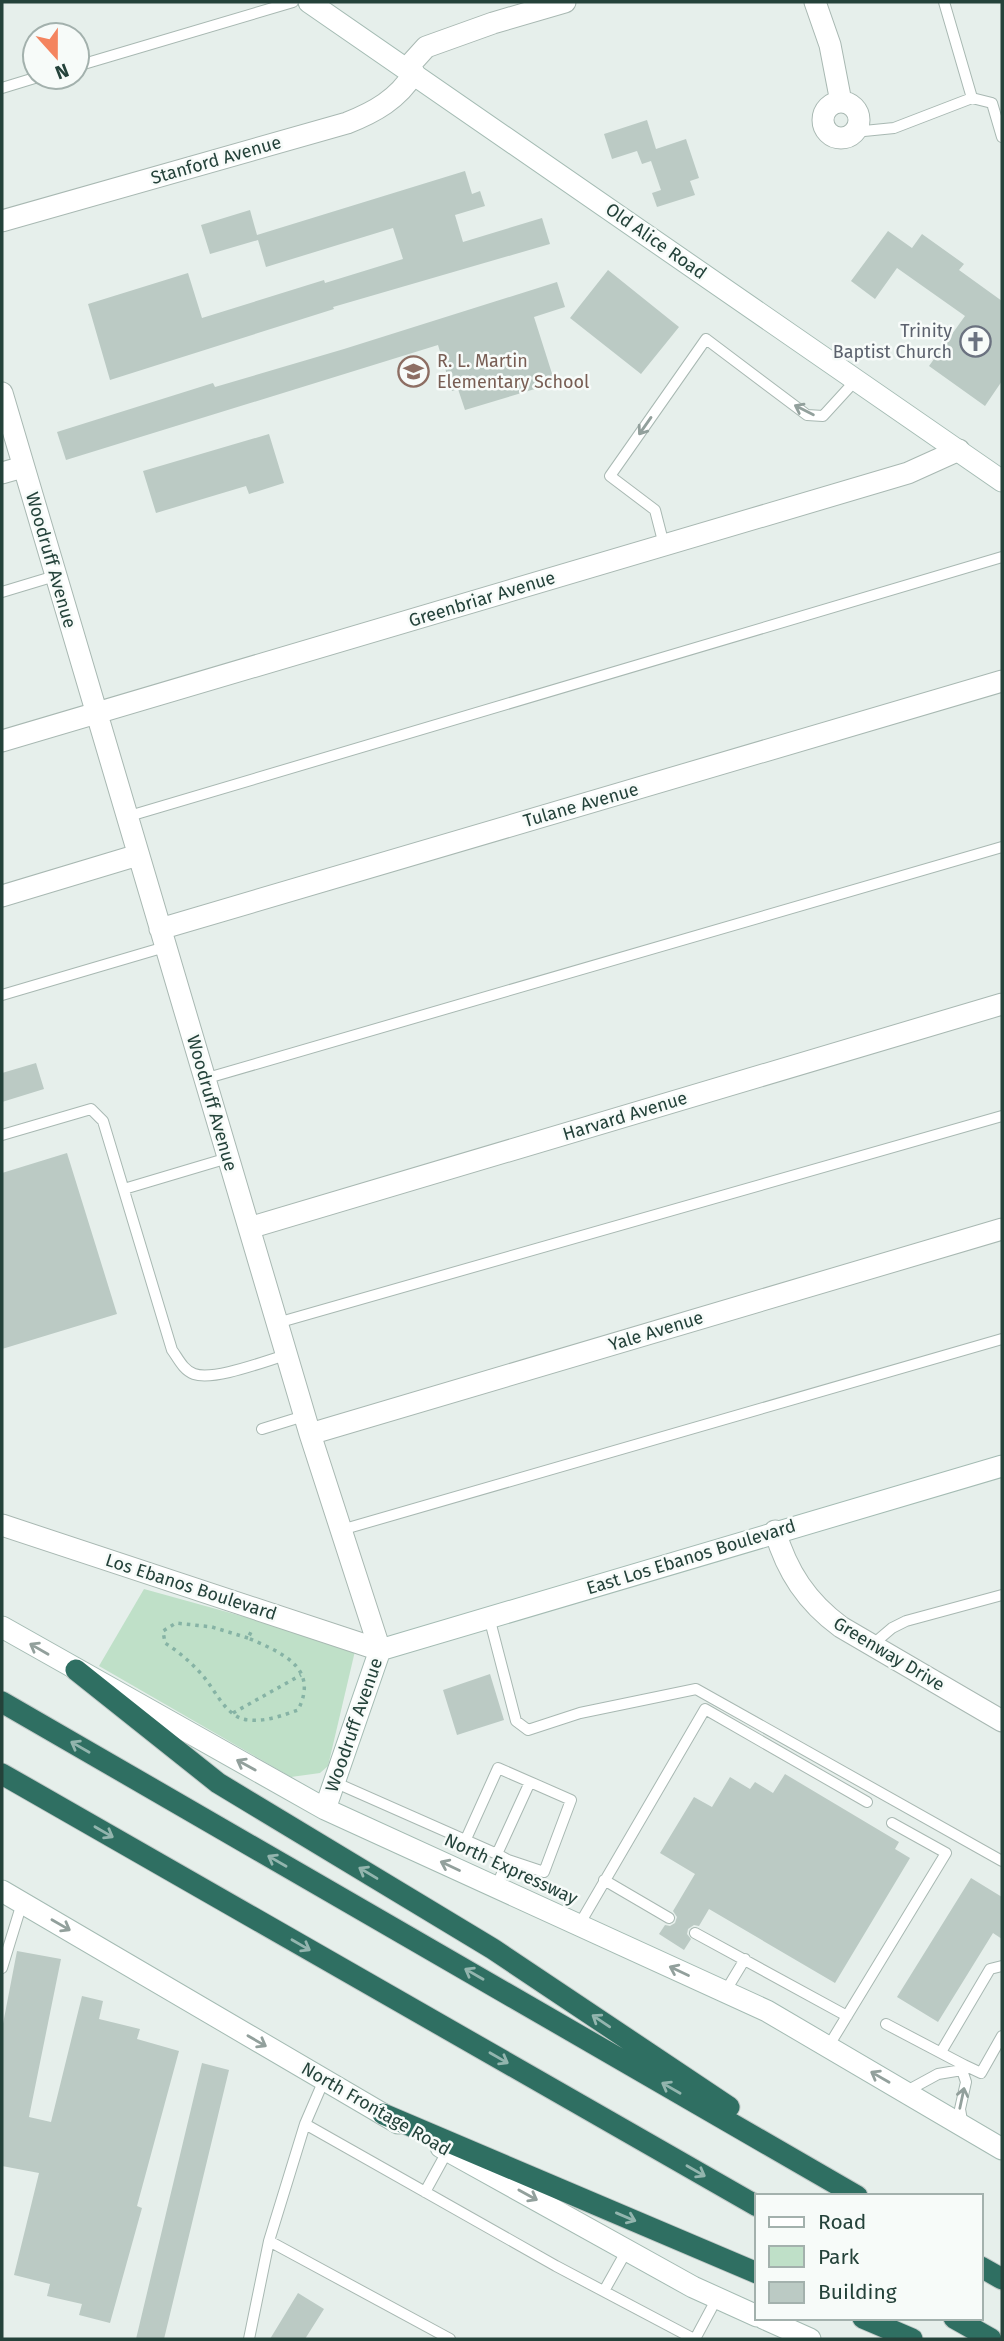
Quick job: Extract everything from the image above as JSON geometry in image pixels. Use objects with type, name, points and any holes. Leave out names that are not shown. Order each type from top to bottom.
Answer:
[{"type":"highway","points":[[76,1670],[218,1783],[494,1949],[857,2194]]},
{"type":"highway","points":[[2,1702],[857,2194]]},
{"type":"highway","points":[[2,1774],[755,2205]]},
{"type":"highway","points":[[383,2114],[755,2272]]},
{"type":"highway","points":[[983,2268],[1002,2279]]},
{"type":"highway","points":[[868,2320],[912,2339]]},
{"type":"highway","points":[[958,2320],[991,2339]]},
{"type":"street","name":"Old Alice Road","points":[[309,2],[1002,481]]},
{"type":"street","name":"Stanford Avenue","points":[[2,220],[347,122],[382,108],[406,86],[411,71],[426,47],[493,23],[565,2]]},
{"type":"street","points":[[815,2],[828,36],[841,102],[831,104],[824,112],[822,122],[827,132],[835,137],[846,137],[854,132]]},
{"type":"street","name":"Woodruff Avenue","points":[[2,393],[276,1323],[380,1650],[325,1809]]},
{"type":"street","name":"Greenbriar Avenue","points":[[2,741],[908,472],[959,450]]},
{"type":"street","points":[[2,473],[23,467]]},
{"type":"street","name":"Tulane Avenue","points":[[163,938],[1002,681]]},
{"type":"street","points":[[2,896],[138,855]]},
{"type":"street","name":"Harvard Avenue","points":[[248,1228],[1002,1004]]},
{"type":"street","name":"Yale Avenue","points":[[307,1425],[1002,1229]]},
{"type":"street","name":"East Los Ebanos Boulevard","points":[[380,1650],[1002,1466]]},
{"type":"street","name":"Los Ebanos Boulevard","points":[[2,1525],[380,1650]]},
{"type":"street","name":"Greenway Drive","points":[[775,1531],[790,1570],[809,1600],[841,1627],[1002,1721]]},
{"type":"street","name":"North Expressway","points":[[2,1628],[325,1809],[766,2011],[1002,2149]]},
{"type":"street","name":"North Frontage Road","points":[[2,1891],[383,2114],[693,2287],[755,2315]]},
{"type":"street","points":[[767,2320],[810,2339]]},
{"type":"lane","points":[[91,62],[293,2]]},
{"type":"lane","points":[[944,2],[972,98]]},
{"type":"lane","points":[[2,88],[21,82]]},
{"type":"lane","points":[[854,132],[894,128],[972,98],[992,103],[1002,137]]},
{"type":"lane","points":[[664,545],[655,510],[610,477],[706,339],[807,415],[822,416],[855,381]]},
{"type":"lane","points":[[126,817],[1002,557]]},
{"type":"lane","points":[[2,592],[55,576]]},
{"type":"lane","points":[[204,1079],[1002,847]]},
{"type":"lane","points":[[2,995],[163,938]]},
{"type":"lane","points":[[2,1135],[91,1109],[103,1121],[172,1349],[186,1370],[196,1375],[230,1372],[286,1355]]},
{"type":"lane","points":[[276,1323],[1002,1116]]},
{"type":"lane","points":[[124,1189],[228,1158]]},
{"type":"lane","points":[[341,1530],[1002,1339]]},
{"type":"lane","points":[[262,1429],[307,1425]]},
{"type":"lane","points":[[872,1645],[892,1628],[906,1621],[1002,1594]]},
{"type":"lane","points":[[489,1617],[516,1721],[528,1730],[580,1713],[696,1689],[1002,1861]]},
{"type":"lane","points":[[579,1925],[705,1709],[867,1802]]},
{"type":"lane","points":[[334,1782],[508,1860],[544,1872],[571,1800],[498,1768],[466,1839]]},
{"type":"lane","points":[[497,1854],[530,1782]]},
{"type":"lane","points":[[828,2047],[946,1853],[892,1824]]},
{"type":"lane","points":[[496,1887],[508,1860]]},
{"type":"lane","points":[[604,1880],[669,1918]]},
{"type":"lane","points":[[2,1968],[22,1903]]},
{"type":"lane","points":[[695,1933],[847,2016]]},
{"type":"lane","points":[[725,1992],[745,1959]]},
{"type":"lane","points":[[941,2052],[990,1969],[1002,1966]]},
{"type":"lane","points":[[887,2024],[941,2052],[963,2067],[981,2073],[1002,2036]]},
{"type":"lane","points":[[905,2092],[938,2074],[963,2067]]},
{"type":"lane","points":[[962,2126],[960,2109],[966,2082],[963,2067]]},
{"type":"lane","points":[[249,2339],[269,2241],[305,2124],[324,2080]]},
{"type":"lane","points":[[305,2124],[695,2339],[717,2298]]},
{"type":"lane","points":[[425,2192],[448,2150]]},
{"type":"lane","points":[[269,2241],[450,2339]]},
{"type":"lane","points":[[604,2291],[627,2250]]},
{"type":"path","points":[[248,1638],[261,1610]]},
{"type":"path","points":[[176,1623],[212,1627],[248,1638],[280,1652],[298,1666],[302,1675],[303,1701],[298,1710],[284,1716],[249,1720],[233,1713],[192,1664],[165,1643],[163,1631],[176,1623]]},
{"type":"path","points":[[233,1713],[302,1675]]},
{"type":"green space","points":[[144,1589],[324,1639],[355,1651],[328,1766],[320,1773],[291,1777],[99,1666]]},
{"type":"building","points":[[647,120],[656,149],[686,139],[699,178],[690,181],[695,195],[657,207],[652,193],[661,190],[651,161],[642,164],[637,151],[612,159],[604,134]]},
{"type":"building","points":[[465,171],[472,194],[480,191],[485,206],[455,215],[463,242],[542,218],[550,244],[333,307],[334,309],[110,380],[88,304],[188,273],[202,318],[324,280],[325,283],[403,259],[393,228],[266,267],[258,240],[210,254],[201,225],[250,210],[257,235]]},
{"type":"building","name":"Trinity Baptist Church","points":[[888,231],[912,248],[922,234],[964,264],[959,270],[1002,301],[1002,381],[985,406],[929,366],[965,316],[897,268],[875,299],[851,281]]},
{"type":"building","points":[[608,270],[679,327],[641,374],[570,318]]},
{"type":"building","points":[[557,282],[565,307],[534,317],[555,383],[465,410],[458,389],[452,391],[438,345],[66,460],[57,432],[213,383],[215,387],[344,349]]},
{"type":"building","points":[[269,434],[284,483],[249,494],[246,486],[156,513],[143,471]]},
{"type":"building","points":[[36,1063],[44,1089],[2,1102],[2,1073]]},
{"type":"building","points":[[67,1153],[117,1314],[2,1349],[2,1173]]},
{"type":"building","points":[[490,1674],[504,1720],[457,1735],[443,1690]]},
{"type":"building","points":[[785,1774],[899,1842],[895,1849],[910,1858],[835,1983],[709,1909],[699,1926],[694,1925],[688,1929],[687,1934],[691,1939],[684,1950],[659,1934],[665,1925],[675,1923],[677,1917],[673,1911],[695,1874],[660,1853],[694,1797],[712,1807],[730,1777],[750,1789],[755,1782],[773,1793]]},
{"type":"building","points":[[971,1878],[1002,1897],[1002,1939],[993,1933],[938,2022],[897,1997]]},
{"type":"building","points":[[17,1951],[61,1959],[29,2117],[51,2122],[82,1996],[103,2001],[99,2019],[140,2029],[137,2039],[179,2051],[137,2206],[142,2208],[110,2323],[79,2315],[82,2304],[47,2296],[50,2284],[14,2275],[39,2173],[2,2166],[2,2029]]},
{"type":"building","points":[[202,2063],[229,2070],[164,2339],[136,2339]]},
{"type":"building","points":[[298,2293],[324,2309],[305,2339],[270,2339]]},
{"type":"place","name":"Trinity Baptist Church","points":[[975,341]]},
{"type":"place","name":"R. L. Martin Elementary School","points":[[414,371]]}]
